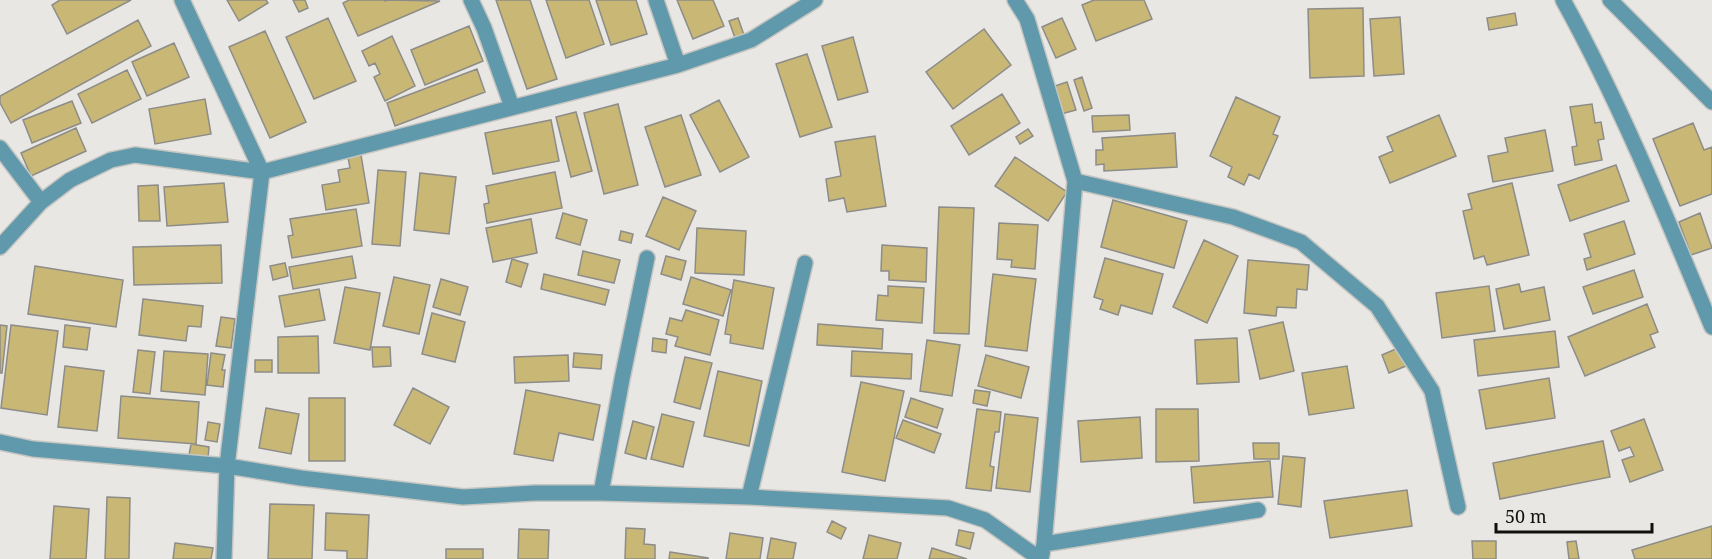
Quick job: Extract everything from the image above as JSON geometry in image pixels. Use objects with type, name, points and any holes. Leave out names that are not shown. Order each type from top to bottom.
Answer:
[{"type":"street","points":[[182,0],[262,172],[227,466],[224,559]]},
{"type":"street","points":[[471,0],[484,28],[512,107]]},
{"type":"street","points":[[656,0],[678,65]]},
{"type":"street","points":[[0,247],[41,202],[70,180],[111,160],[135,155],[262,172],[678,65],[751,40],[815,0]]},
{"type":"street","points":[[1015,0],[1027,19],[1075,181],[1042,554]]},
{"type":"street","points":[[1563,0],[1585,41],[1656,193],[1712,327]]},
{"type":"street","points":[[1610,0],[1712,102]]},
{"type":"street","points":[[0,148],[41,202]]},
{"type":"street","points":[[1075,181],[1233,217],[1301,242],[1377,306],[1432,391],[1458,507]]},
{"type":"street","points":[[601,493],[621,379],[647,258]]},
{"type":"street","points":[[749,497],[805,263]]},
{"type":"street","points":[[0,442],[33,449],[227,466],[301,478],[463,497],[535,493],[601,493],[749,497],[948,508],[985,520],[1042,554],[1258,510]]},
{"type":"building","points":[[60,0],[131,0],[67,34],[52,5]]},
{"type":"building","points":[[227,0],[266,0],[268,3],[239,21]]},
{"type":"building","points":[[293,0],[305,0],[308,8],[299,12]]},
{"type":"building","points":[[349,0],[440,1],[358,36],[343,3]]},
{"type":"building","points":[[496,0],[530,0],[557,79],[527,89]]},
{"type":"building","points":[[546,0],[589,0],[604,44],[566,58]]},
{"type":"building","points":[[596,0],[636,0],[647,34],[611,45]]},
{"type":"building","points":[[677,0],[713,0],[724,26],[693,39]]},
{"type":"building","points":[[1094,0],[1144,0],[1152,19],[1096,41],[1082,5]]},
{"type":"building","points":[[1363,8],[1364,76],[1310,78],[1308,9]]},
{"type":"building","points":[[1515,13],[1517,25],[1489,30],[1487,18]]},
{"type":"building","points":[[1400,17],[1404,74],[1374,76],[1370,19]]},
{"type":"building","points":[[328,18],[356,81],[314,99],[286,37]]},
{"type":"building","points":[[738,18],[744,35],[735,38],[729,21]]},
{"type":"building","points":[[1062,18],[1076,49],[1056,58],[1042,27]]},
{"type":"building","points":[[138,20],[151,46],[11,123],[0,103],[0,96]]},
{"type":"building","points":[[469,26],[483,61],[425,85],[411,50]]},
{"type":"building","points":[[984,29],[1011,65],[953,109],[926,72]]},
{"type":"building","points":[[265,31],[306,122],[270,138],[229,47]]},
{"type":"building","points":[[392,36],[415,86],[385,101],[374,77],[380,74],[375,63],[369,66],[362,51]]},
{"type":"building","points":[[853,37],[868,92],[838,100],[822,46]]},
{"type":"building","points":[[174,43],[189,77],[147,96],[132,62]]},
{"type":"building","points":[[807,54],[832,127],[800,137],[776,64]]},
{"type":"building","points":[[477,69],[485,92],[395,126],[387,103]]},
{"type":"building","points":[[127,70],[141,99],[92,123],[78,94]]},
{"type":"building","points":[[1082,77],[1092,108],[1084,111],[1074,80]]},
{"type":"building","points":[[1067,82],[1076,110],[1061,114],[1052,87]]},
{"type":"building","points":[[1002,94],[1020,123],[969,155],[951,126]]},
{"type":"building","points":[[1236,97],[1280,117],[1273,134],[1278,136],[1259,179],[1249,174],[1244,185],[1228,177],[1232,167],[1210,156]]},
{"type":"building","points":[[205,99],[211,134],[155,144],[149,109]]},
{"type":"building","points":[[719,100],[749,157],[720,172],[690,115]]},
{"type":"building","points":[[72,101],[81,123],[32,143],[23,120]]},
{"type":"building","points":[[618,104],[638,185],[604,194],[584,113]]},
{"type":"building","points":[[1592,104],[1595,123],[1601,122],[1604,139],[1598,140],[1602,160],[1575,165],[1572,147],[1577,146],[1570,107]]},
{"type":"building","points":[[576,112],[592,171],[571,177],[556,117]]},
{"type":"building","points":[[681,115],[701,175],[665,187],[645,127]]},
{"type":"building","points":[[1129,115],[1130,130],[1093,132],[1092,116]]},
{"type":"building","points":[[1439,115],[1456,156],[1390,183],[1379,157],[1393,151],[1387,137]]},
{"type":"building","points":[[551,120],[559,161],[493,174],[485,133]]},
{"type":"building","points":[[1693,123],[1704,150],[1712,147],[1712,194],[1680,206],[1653,139]]},
{"type":"building","points":[[76,128],[86,151],[31,176],[21,153]]},
{"type":"building","points":[[1028,129],[1033,136],[1020,144],[1016,137]]},
{"type":"building","points":[[1545,130],[1553,171],[1493,182],[1488,156],[1508,152],[1505,138]]},
{"type":"building","points":[[1175,133],[1177,167],[1104,171],[1104,164],[1096,165],[1096,150],[1103,150],[1102,138]]},
{"type":"building","points":[[875,136],[886,206],[847,212],[844,198],[829,201],[826,179],[841,176],[835,142]]},
{"type":"building","points":[[361,155],[369,203],[326,210],[322,185],[340,182],[338,170],[350,168],[348,157]]},
{"type":"building","points":[[1015,157],[1067,192],[1048,221],[995,186]]},
{"type":"building","points":[[1616,165],[1629,201],[1570,221],[1558,185]]},
{"type":"building","points":[[378,170],[406,172],[400,246],[372,244]]},
{"type":"building","points":[[555,172],[562,208],[487,223],[484,204],[489,203],[486,186]]},
{"type":"building","points":[[420,173],[456,177],[449,234],[414,230]]},
{"type":"building","points":[[224,183],[228,222],[167,226],[164,187]]},
{"type":"building","points":[[1512,183],[1529,255],[1487,265],[1484,256],[1474,259],[1463,211],[1472,209],[1468,194]]},
{"type":"building","points":[[158,185],[160,221],[139,221],[138,186]]},
{"type":"building","points":[[663,197],[696,211],[679,250],[646,236]]},
{"type":"building","points":[[1113,200],[1187,221],[1174,268],[1101,247]]},
{"type":"building","points":[[939,207],[974,208],[969,334],[934,333]]},
{"type":"building","points":[[356,209],[362,246],[292,258],[288,236],[293,235],[290,219]]},
{"type":"building","points":[[563,213],[587,220],[580,245],[556,238]]},
{"type":"building","points":[[1700,213],[1712,248],[1691,255],[1679,222]]},
{"type":"building","points":[[531,219],[537,253],[493,262],[486,228]]},
{"type":"building","points":[[1624,221],[1635,254],[1587,270],[1584,259],[1591,257],[1584,234]]},
{"type":"building","points":[[999,223],[1038,225],[1035,269],[1011,267],[1012,260],[997,259]]},
{"type":"building","points":[[697,228],[746,231],[744,275],[695,273]]},
{"type":"building","points":[[621,231],[633,234],[631,243],[619,240]]},
{"type":"building","points":[[1204,240],[1238,256],[1207,323],[1173,307]]},
{"type":"building","points":[[221,245],[222,283],[134,285],[133,247]]},
{"type":"building","points":[[882,245],[927,248],[926,282],[889,280],[889,271],[881,271]]},
{"type":"building","points":[[583,251],[620,260],[614,283],[578,275]]},
{"type":"building","points":[[352,256],[356,278],[293,289],[289,267]]},
{"type":"building","points":[[666,256],[686,261],[681,280],[661,274]]},
{"type":"building","points":[[1105,258],[1163,274],[1152,314],[1121,305],[1118,315],[1100,309],[1103,300],[1094,297]]},
{"type":"building","points":[[512,259],[528,264],[521,287],[506,282]]},
{"type":"building","points":[[1248,260],[1309,265],[1307,290],[1297,289],[1296,308],[1277,307],[1276,316],[1244,313]]},
{"type":"building","points":[[285,263],[288,276],[273,280],[270,266]]},
{"type":"building","points":[[35,266],[123,280],[116,327],[28,314]]},
{"type":"building","points":[[1634,270],[1643,297],[1593,314],[1583,287]]},
{"type":"building","points":[[544,274],[609,290],[605,305],[541,289]]},
{"type":"building","points":[[993,274],[1036,279],[1027,351],[985,346]]},
{"type":"building","points":[[394,277],[430,285],[419,334],[383,326]]},
{"type":"building","points":[[691,277],[731,290],[723,316],[683,304]]},
{"type":"building","points":[[441,279],[468,287],[460,315],[433,307]]},
{"type":"building","points":[[734,280],[774,288],[763,349],[730,343],[731,335],[725,334]]},
{"type":"building","points":[[1519,284],[1521,292],[1544,287],[1550,320],[1504,329],[1496,289]]},
{"type":"building","points":[[888,286],[924,288],[922,323],[876,320],[878,295],[888,296]]},
{"type":"building","points":[[1489,286],[1495,331],[1442,338],[1436,293]]},
{"type":"building","points":[[345,287],[380,293],[370,350],[334,343]]},
{"type":"building","points":[[319,289],[325,320],[285,327],[279,296]]},
{"type":"building","points":[[143,299],[203,306],[201,327],[188,326],[186,341],[139,335]]},
{"type":"building","points":[[1647,304],[1658,332],[1650,335],[1655,347],[1585,376],[1568,337]]},
{"type":"building","points":[[686,310],[719,320],[710,355],[675,346],[678,337],[666,334],[670,318],[682,321]]},
{"type":"building","points":[[432,313],[465,322],[455,362],[422,354]]},
{"type":"building","points":[[221,317],[235,319],[231,348],[216,346]]},
{"type":"building","points":[[1283,322],[1294,371],[1260,379],[1249,330]]},
{"type":"building","points":[[818,324],[883,329],[882,349],[817,345]]},
{"type":"building","points":[[0,325],[7,326],[2,373],[0,373]]},
{"type":"building","points":[[11,325],[58,331],[47,415],[1,408]]},
{"type":"building","points":[[65,325],[90,328],[87,350],[63,347]]},
{"type":"building","points":[[1555,331],[1559,367],[1478,376],[1474,340]]},
{"type":"building","points":[[318,336],[319,373],[278,373],[278,337]]},
{"type":"building","points":[[653,338],[667,340],[666,353],[652,351]]},
{"type":"building","points":[[1237,338],[1239,382],[1197,384],[1195,340]]},
{"type":"building","points":[[927,340],[960,345],[952,396],[920,391]]},
{"type":"building","points":[[372,347],[390,347],[391,366],[373,367]]},
{"type":"building","points":[[1398,348],[1406,366],[1389,373],[1382,355]]},
{"type":"building","points":[[138,350],[155,352],[150,394],[133,392]]},
{"type":"building","points":[[164,351],[208,354],[205,395],[161,391]]},
{"type":"building","points":[[852,351],[912,354],[911,379],[851,376]]},
{"type":"building","points":[[211,353],[225,355],[222,370],[225,370],[223,387],[207,385]]},
{"type":"building","points":[[574,353],[602,355],[601,369],[573,367]]},
{"type":"building","points":[[568,355],[569,381],[515,383],[514,357]]},
{"type":"building","points":[[986,355],[1029,367],[1021,398],[978,386]]},
{"type":"building","points":[[685,357],[712,363],[700,409],[674,402]]},
{"type":"building","points":[[255,360],[272,360],[272,372],[255,372]]},
{"type":"building","points":[[65,366],[104,371],[97,431],[58,427]]},
{"type":"building","points":[[1347,366],[1354,408],[1309,415],[1302,373]]},
{"type":"building","points":[[718,371],[762,381],[749,446],[704,436]]},
{"type":"building","points":[[1549,378],[1555,418],[1486,429],[1479,390]]},
{"type":"building","points":[[861,382],[904,391],[885,481],[842,472]]},
{"type":"building","points":[[413,388],[449,407],[430,444],[394,425]]},
{"type":"building","points":[[526,390],[600,405],[593,440],[559,433],[553,461],[514,454]]},
{"type":"building","points":[[975,390],[990,392],[987,406],[973,403]]},
{"type":"building","points":[[121,396],[199,402],[196,444],[118,438]]},
{"type":"building","points":[[309,398],[345,398],[345,461],[309,461]]},
{"type":"building","points":[[911,398],[943,409],[937,428],[905,417]]},
{"type":"building","points":[[266,408],[299,414],[291,454],[259,448]]},
{"type":"building","points":[[977,409],[1001,412],[999,432],[995,432],[990,466],[994,467],[991,491],[966,488]]},
{"type":"building","points":[[1156,409],[1198,409],[1199,461],[1156,462]]},
{"type":"building","points":[[662,414],[694,422],[683,467],[651,459]]},
{"type":"building","points":[[1005,414],[1038,418],[1030,492],[996,488]]},
{"type":"building","points":[[1140,417],[1142,458],[1081,462],[1078,421]]},
{"type":"building","points":[[1644,419],[1663,470],[1630,482],[1622,460],[1634,456],[1630,447],[1619,451],[1611,431]]},
{"type":"building","points":[[903,420],[941,434],[934,453],[896,438]]},
{"type":"building","points":[[633,421],[654,427],[646,459],[625,453]]},
{"type":"building","points":[[208,422],[220,424],[217,442],[205,440]]},
{"type":"building","points":[[1603,441],[1610,477],[1500,499],[1493,463]]},
{"type":"building","points":[[1253,443],[1279,443],[1279,459],[1254,459]]},
{"type":"building","points":[[191,444],[209,447],[208,458],[189,455]]},
{"type":"building","points":[[1283,456],[1305,458],[1301,507],[1278,504]]},
{"type":"building","points":[[1270,461],[1273,497],[1194,503],[1191,467]]},
{"type":"building","points":[[1407,490],[1412,526],[1330,538],[1324,501]]},
{"type":"building","points":[[107,497],[130,498],[129,559],[105,559]]},
{"type":"building","points":[[270,504],[314,505],[312,559],[268,559]]},
{"type":"building","points":[[54,506],[89,509],[86,559],[50,559]]},
{"type":"building","points":[[326,513],[369,515],[367,559],[347,559],[347,551],[325,550]]},
{"type":"building","points":[[832,521],[846,528],[841,539],[827,532]]},
{"type":"building","points":[[1712,526],[1712,559],[1635,559],[1632,550]]},
{"type":"building","points":[[626,528],[645,529],[644,544],[655,545],[655,559],[625,559]]},
{"type":"building","points":[[519,529],[549,530],[548,559],[518,559]]},
{"type":"building","points":[[959,530],[974,533],[970,549],[956,545]]},
{"type":"building","points":[[730,533],[763,538],[760,559],[726,559]]},
{"type":"building","points":[[869,535],[901,543],[897,559],[863,559]]},
{"type":"building","points":[[771,538],[796,543],[793,559],[767,559]]},
{"type":"building","points":[[1472,541],[1496,541],[1496,559],[1473,559]]},
{"type":"building","points":[[1576,541],[1579,559],[1569,559],[1567,542]]},
{"type":"building","points":[[175,543],[213,548],[211,559],[173,559]]},
{"type":"building","points":[[932,548],[967,559],[929,559]]},
{"type":"building","points":[[446,549],[483,549],[483,559],[446,559]]},
{"type":"building","points":[[670,552],[708,558],[708,559],[669,559]]}]
